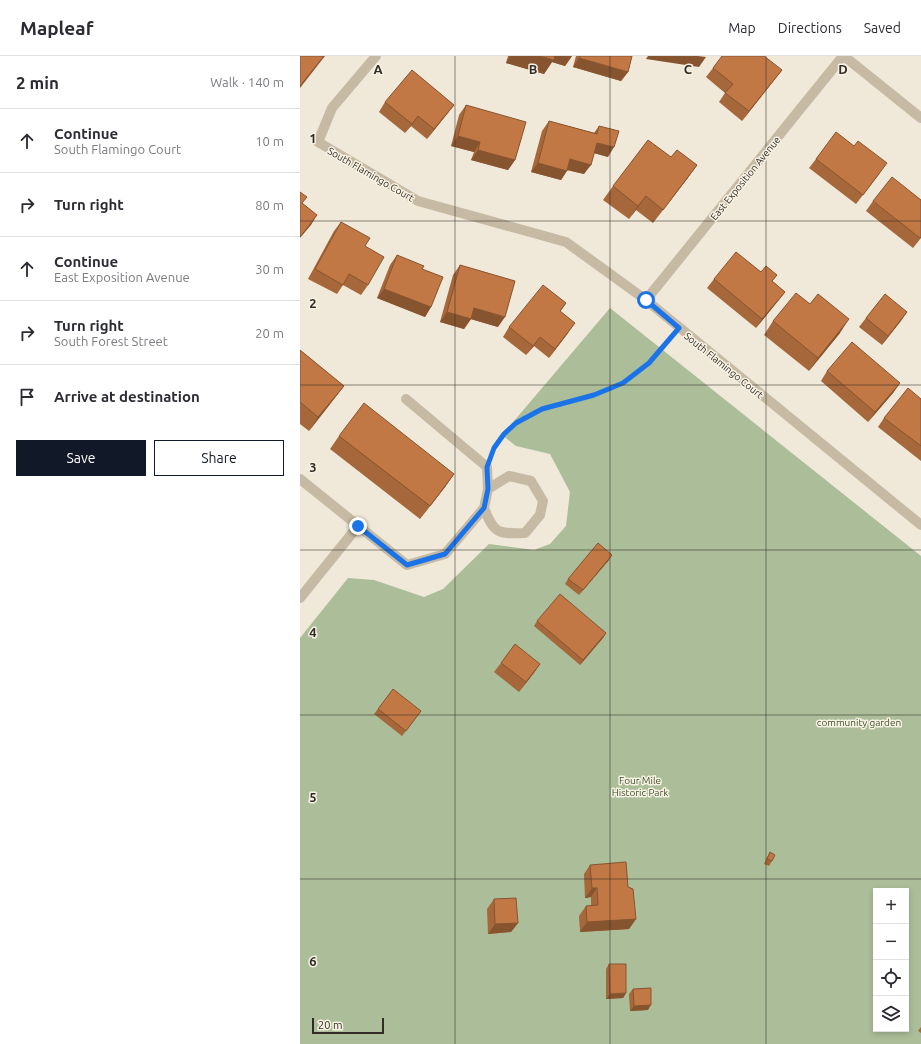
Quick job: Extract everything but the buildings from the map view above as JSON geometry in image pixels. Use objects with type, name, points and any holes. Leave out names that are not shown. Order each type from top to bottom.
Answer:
[{"type":"street","name":"South Flamingo Court","points":[[376,56],[332,108],[318,142],[418,201],[566,242],[646,300],[921,525]]},
{"type":"street","points":[[843,56],[921,118]]},
{"type":"street","name":"East Exposition Avenue","points":[[646,300],[843,56]]},
{"type":"street","points":[[300,479],[407,565],[445,554],[484,508],[488,489],[487,467],[406,399]]},
{"type":"street","points":[[484,508],[491,526],[503,534],[524,533],[540,515],[543,501],[530,481],[510,476],[488,489]]},
{"type":"street","points":[[300,598],[358,526]]},
{"type":"path","points":[[487,467],[494,448],[504,434],[516,423],[542,409],[594,395],[623,383],[649,363],[679,328]]},
{"type":"green space","name":"Four Mile Historic Park","points":[[610,308],[921,556],[921,1044],[300,1044],[300,638],[348,578],[374,580],[424,597],[443,589],[489,544],[534,550],[550,544],[566,526],[570,492],[550,454],[516,446],[502,435]]},
{"type":"route","points":[[358,526],[407,565],[445,554],[484,508],[488,489],[487,467],[494,448],[504,434],[516,423],[542,409],[594,395],[623,383],[649,363],[679,328],[646,300]]},
{"type":"park label","name":"community garden","points":[[859,722]]}]
